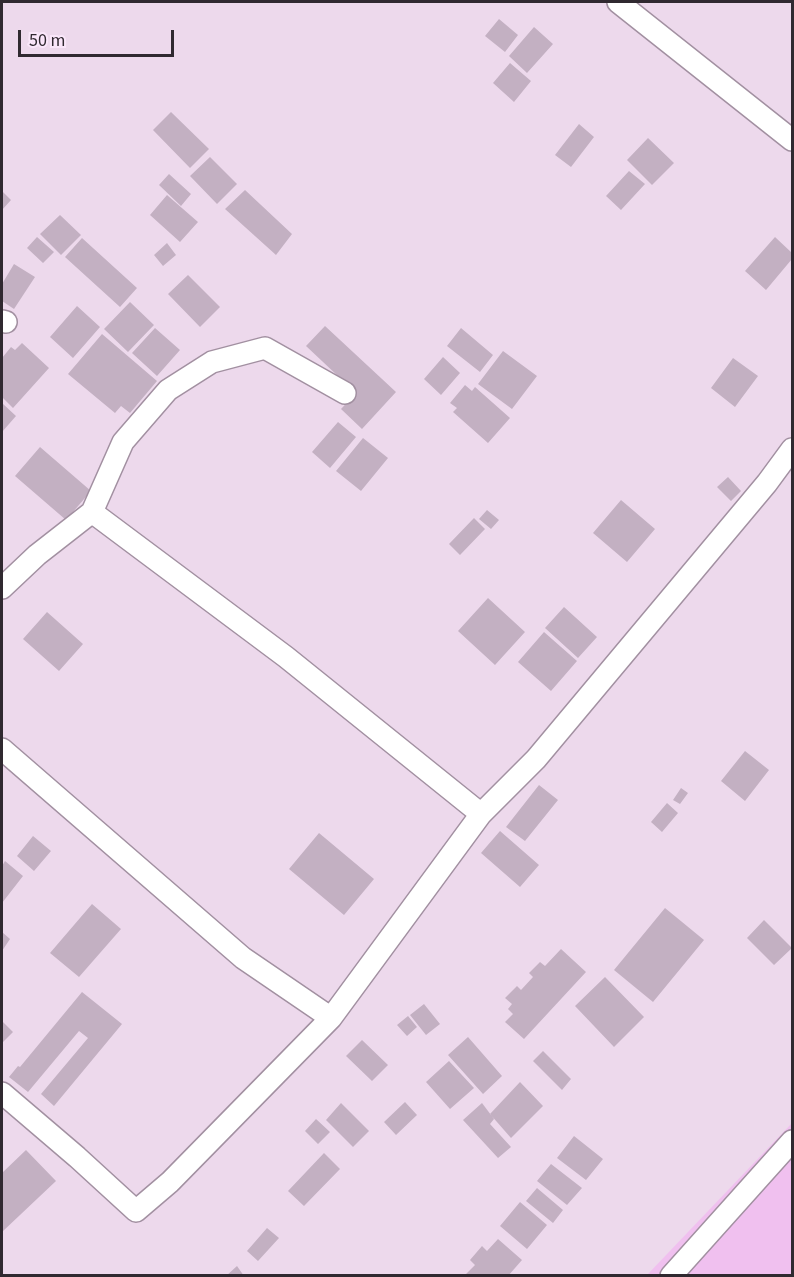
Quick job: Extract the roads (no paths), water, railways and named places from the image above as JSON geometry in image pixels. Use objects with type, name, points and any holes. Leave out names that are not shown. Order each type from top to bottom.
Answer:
[{"type":"street","points":[[618,2],[792,140]]},
{"type":"street","points":[[2,588],[37,555],[92,512],[123,442],[168,390],[212,362],[265,348],[345,393]]},
{"type":"street","points":[[2,1093],[136,1211],[170,1182],[331,1018],[481,814],[536,759],[767,483],[792,449]]},
{"type":"street","points":[[92,512],[286,657],[481,814]]},
{"type":"street","points":[[2,749],[243,958],[331,1018]]},
{"type":"street","points":[[671,1275],[792,1142]]}]
